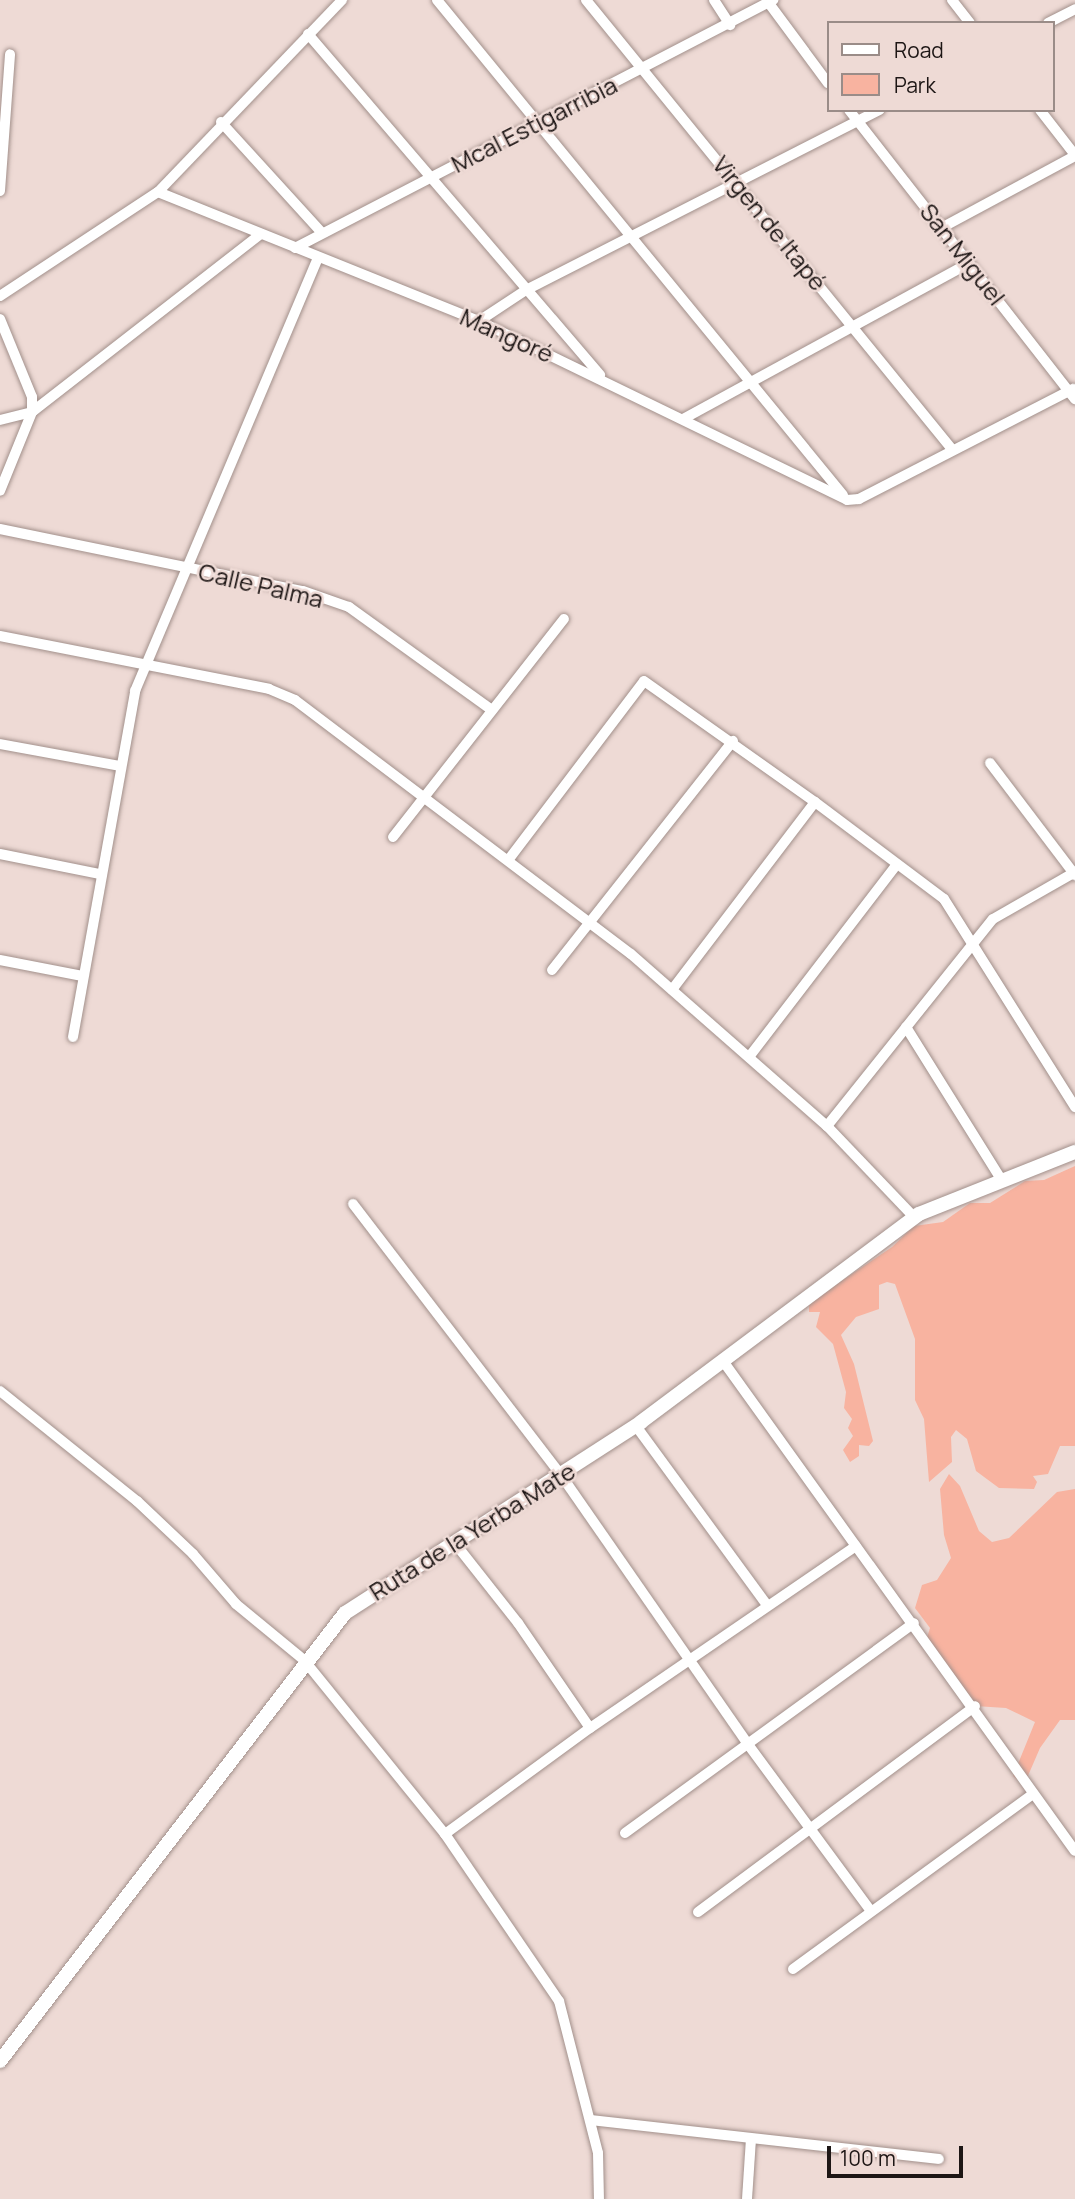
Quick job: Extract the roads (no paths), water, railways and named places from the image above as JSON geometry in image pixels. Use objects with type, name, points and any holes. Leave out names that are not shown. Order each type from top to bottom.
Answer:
[{"type":"main road","name":"Ruta de la Yerba Mate","points":[[0,2061],[304,1660],[351,1609],[636,1426],[914,1217],[1001,1179],[1075,1152]]},
{"type":"street","points":[[0,296],[158,192],[221,122],[342,0]]},
{"type":"street","points":[[437,0],[630,237],[753,381],[846,500],[859,499],[951,448],[1073,392]]},
{"type":"street","name":"Virgen de Itapé","points":[[586,0],[855,325],[951,448]]},
{"type":"street","points":[[714,0],[730,24]]},
{"type":"street","points":[[952,0],[968,21]]},
{"type":"street","points":[[770,1],[827,82]]},
{"type":"street","name":"Mcal Estigarribia","points":[[295,248],[770,1]]},
{"type":"street","points":[[1052,21],[1075,9]]},
{"type":"street","points":[[308,34],[602,378]]},
{"type":"street","points":[[0,191],[10,54]]},
{"type":"street","name":"San Miguel","points":[[850,112],[1073,392]]},
{"type":"street","points":[[480,321],[526,290],[876,112]]},
{"type":"street","points":[[943,227],[1075,155],[1042,112]]},
{"type":"street","points":[[221,122],[322,233]]},
{"type":"street","name":"Mangoré","points":[[158,192],[480,321],[685,418],[846,500]]},
{"type":"street","points":[[0,420],[32,412],[261,234]]},
{"type":"street","points":[[73,1037],[99,874],[135,691],[318,257]]},
{"type":"street","points":[[685,418],[969,263]]},
{"type":"street","points":[[0,319],[32,397],[32,412],[0,491]]},
{"type":"street","name":"Calle Palma","points":[[0,529],[303,591],[349,607],[492,710]]},
{"type":"street","points":[[393,836],[564,619]]},
{"type":"street","points":[[0,636],[269,689],[295,700],[509,859],[672,990],[827,1126],[914,1217]]},
{"type":"street","points":[[509,859],[644,681],[733,741],[944,899],[1075,1107]]},
{"type":"street","points":[[552,970],[733,741]]},
{"type":"street","points":[[0,744],[120,766]]},
{"type":"street","points":[[827,1126],[993,919],[1074,873],[990,763]]},
{"type":"street","points":[[672,990],[815,803]]},
{"type":"street","points":[[0,854],[99,874]]},
{"type":"street","points":[[749,1057],[897,864]]},
{"type":"street","points":[[0,960],[82,976]]},
{"type":"street","points":[[906,1027],[1001,1179]]},
{"type":"street","points":[[353,1204],[561,1475],[693,1659],[747,1742],[870,1910]]},
{"type":"street","points":[[723,1360],[975,1706],[1033,1794],[1075,1851]]},
{"type":"street","points":[[0,1391],[53,1430],[136,1501],[193,1554],[236,1604],[304,1660],[445,1834],[559,2001],[598,2153],[599,2199]]},
{"type":"street","points":[[636,1426],[767,1605]]},
{"type":"street","points":[[454,1542],[518,1622],[590,1728]]},
{"type":"street","points":[[445,1834],[590,1728],[856,1546]]},
{"type":"street","points":[[625,1833],[914,1623]]},
{"type":"street","points":[[698,1912],[808,1827],[975,1706]]},
{"type":"street","points":[[793,1969],[870,1910],[1033,1794]]},
{"type":"street","points":[[591,2120],[939,2159]]},
{"type":"street","points":[[747,2199],[751,2138]]}]
